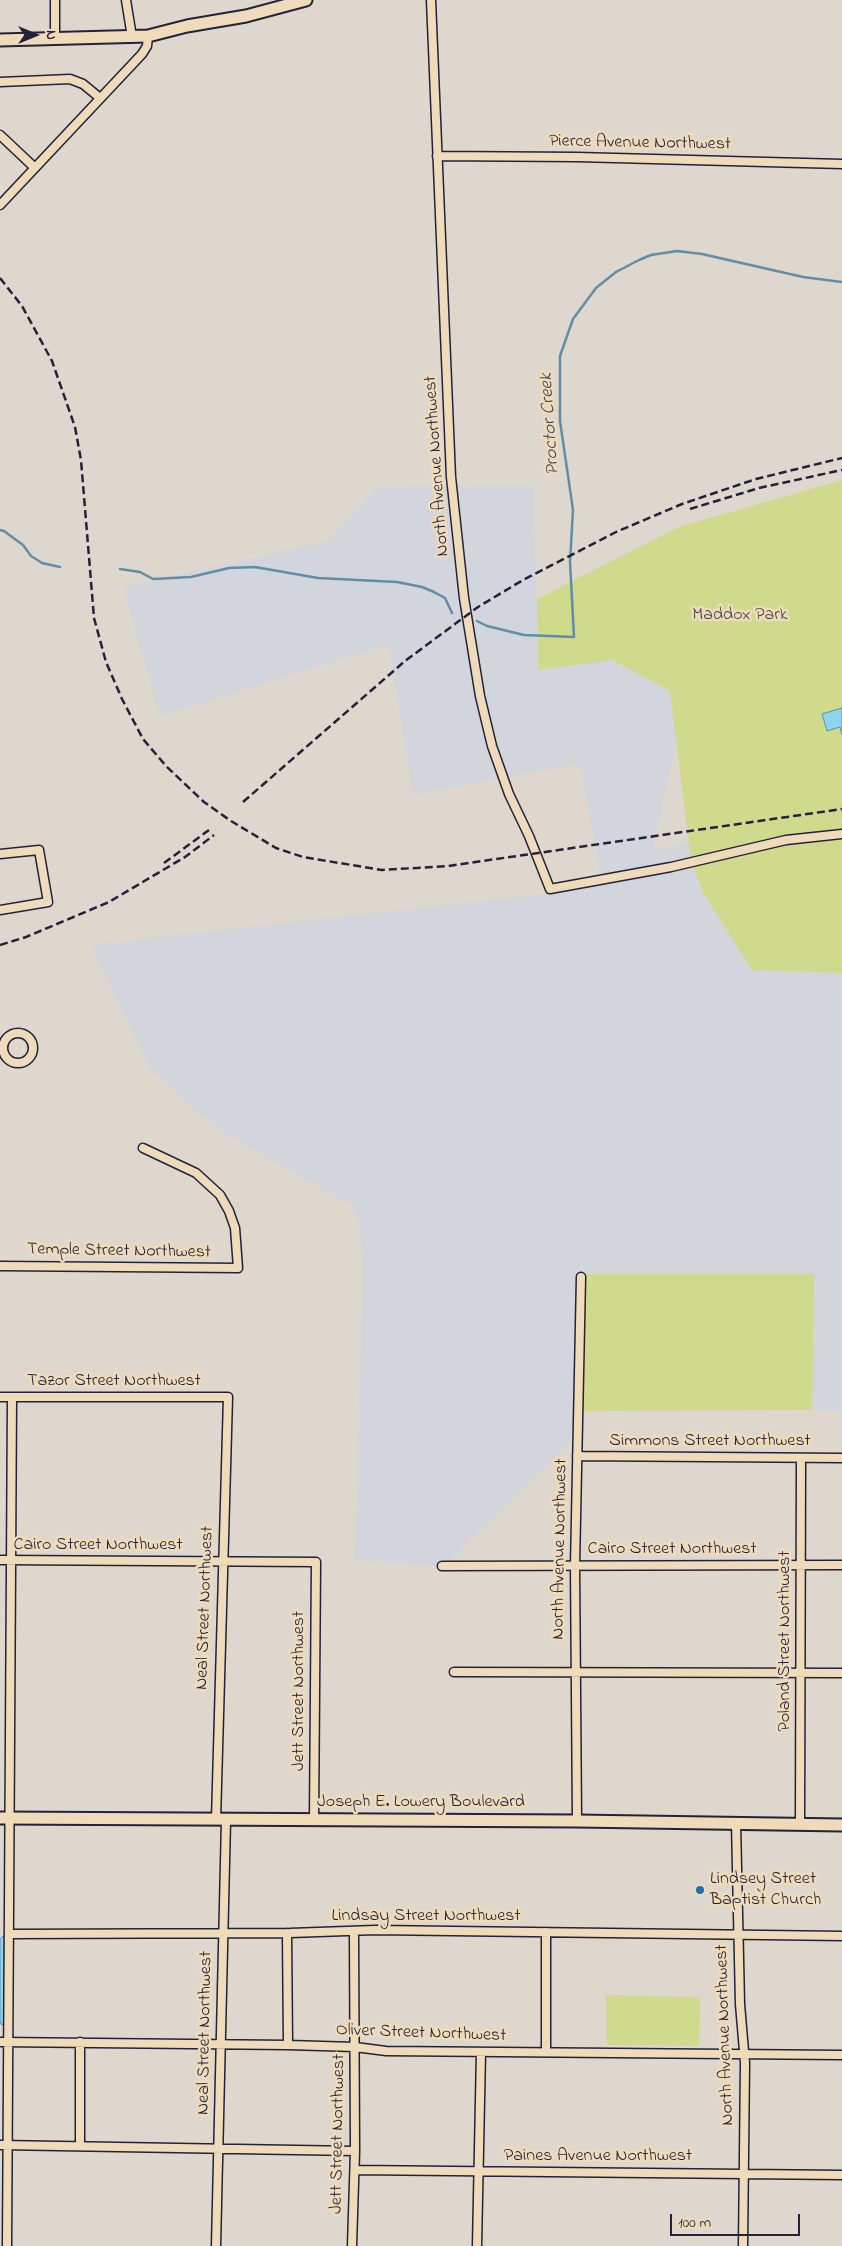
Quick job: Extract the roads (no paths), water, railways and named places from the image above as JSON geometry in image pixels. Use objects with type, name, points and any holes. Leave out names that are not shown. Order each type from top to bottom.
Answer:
[{"type":"main road","points":[[0,40],[132,38],[148,36],[278,4],[306,0]]},
{"type":"main road","name":"Joseph E. Lowery Boulevard","points":[[5,1818],[577,1821],[842,1825]]},
{"type":"street","points":[[55,0],[55,40]]},
{"type":"street","points":[[126,0],[132,38]]},
{"type":"street","name":"North Avenue Northwest","points":[[431,0],[451,477],[456,539],[480,696],[492,746],[509,794],[529,836],[550,889],[671,867],[786,840],[842,834]]},
{"type":"street","points":[[0,205],[142,54],[147,46],[148,36]]},
{"type":"street","points":[[0,82],[70,79],[84,84],[100,98]]},
{"type":"street","points":[[0,136],[35,168]]},
{"type":"street","name":"Pierce Avenue Northwest","points":[[437,156],[577,157],[842,164]]},
{"type":"street","points":[[0,854],[39,850],[48,902],[0,910]]},
{"type":"street","points":[[17,1033],[27,1036],[33,1050],[28,1059],[15,1064],[7,1059],[1,1046],[7,1037],[17,1033]]},
{"type":"street","name":"Temple Street Northwest","points":[[0,1266],[238,1268],[235,1228],[220,1195],[196,1173],[143,1148]]},
{"type":"street","name":"North Avenue Northwest","points":[[577,1821],[576,1566],[581,1277]]},
{"type":"street","name":"Tazor Street Northwest","points":[[0,1396],[228,1397]]},
{"type":"street","points":[[7,2246],[4,2145],[9,2042],[9,1934],[5,1818],[11,1560],[12,1397]]},
{"type":"street","name":"Neal Street Northwest","points":[[216,2246],[223,1934],[221,1820],[222,1561],[228,1397]]},
{"type":"street","name":"Simmons Street Northwest","points":[[577,1456],[842,1458]]},
{"type":"street","name":"Poland Street Northwest","points":[[800,1824],[801,1458]]},
{"type":"street","name":"Cairo Street Northwest","points":[[0,1560],[316,1562]]},
{"type":"street","name":"Jett Street Northwest","points":[[314,1821],[316,1562]]},
{"type":"street","name":"Cairo Street Northwest","points":[[442,1566],[842,1565]]},
{"type":"street","points":[[454,1672],[576,1674],[842,1673]]},
{"type":"street","name":"North Avenue Northwest","points":[[736,1823],[738,1934],[744,2054],[743,2246]]},
{"type":"street","name":"Jett Street Northwest","points":[[352,2246],[355,2170],[354,1932]]},
{"type":"street","points":[[546,1932],[546,2052]]},
{"type":"street","name":"Lindsay Street Northwest","points":[[9,1934],[546,1932],[842,1936]]},
{"type":"street","points":[[287,1934],[288,2045]]},
{"type":"street","name":"Oliver Street Northwest","points":[[0,2042],[288,2045],[355,2047],[386,2051],[842,2055]]},
{"type":"street","points":[[80,2042],[80,2146]]},
{"type":"street","points":[[477,2246],[481,2052]]},
{"type":"street","points":[[4,2145],[355,2151]]},
{"type":"street","name":"Paines Avenue Northwest","points":[[355,2170],[842,2175]]},
{"type":"water","points":[[842,708],[842,735],[840,727],[827,731],[822,714]]},
{"type":"water","points":[[4,1935],[4,2025],[0,2021],[0,1939]]},
{"type":"waterway","name":"Proctor Creek","points":[[477,621],[487,626],[524,635],[574,637],[570,562],[573,510],[560,421],[560,356],[573,319],[596,288],[616,272],[639,260],[651,255],[677,251],[702,254],[803,277],[842,282]]},
{"type":"waterway","name":"Proctor Creek","points":[[0,530],[23,545],[31,556],[42,563],[60,567]]},
{"type":"waterway","name":"Proctor Creek","points":[[120,569],[140,572],[153,579],[191,577],[229,568],[255,567],[318,578],[397,582],[422,587],[445,598],[452,613]]},
{"type":"railway","points":[[0,278],[22,306],[52,361],[75,427],[81,460],[94,618],[106,662],[122,699],[143,739],[166,766],[204,802],[231,821],[276,848],[303,857],[382,870],[448,866],[842,809]]},
{"type":"railway","points":[[243,802],[405,661],[478,607],[523,580],[616,532],[682,504],[756,479],[842,458]]},
{"type":"railway","points":[[690,509],[759,488],[842,470]]},
{"type":"railway","points":[[164,863],[209,830]]},
{"type":"railway","points":[[0,945],[26,937],[109,902],[185,857],[214,835]]},
{"type":"place","name":"Lindsey Street Baptist Church","points":[[700,1890]]},
{"type":"park label","name":"Maddox Park","points":[[740,616]]}]
